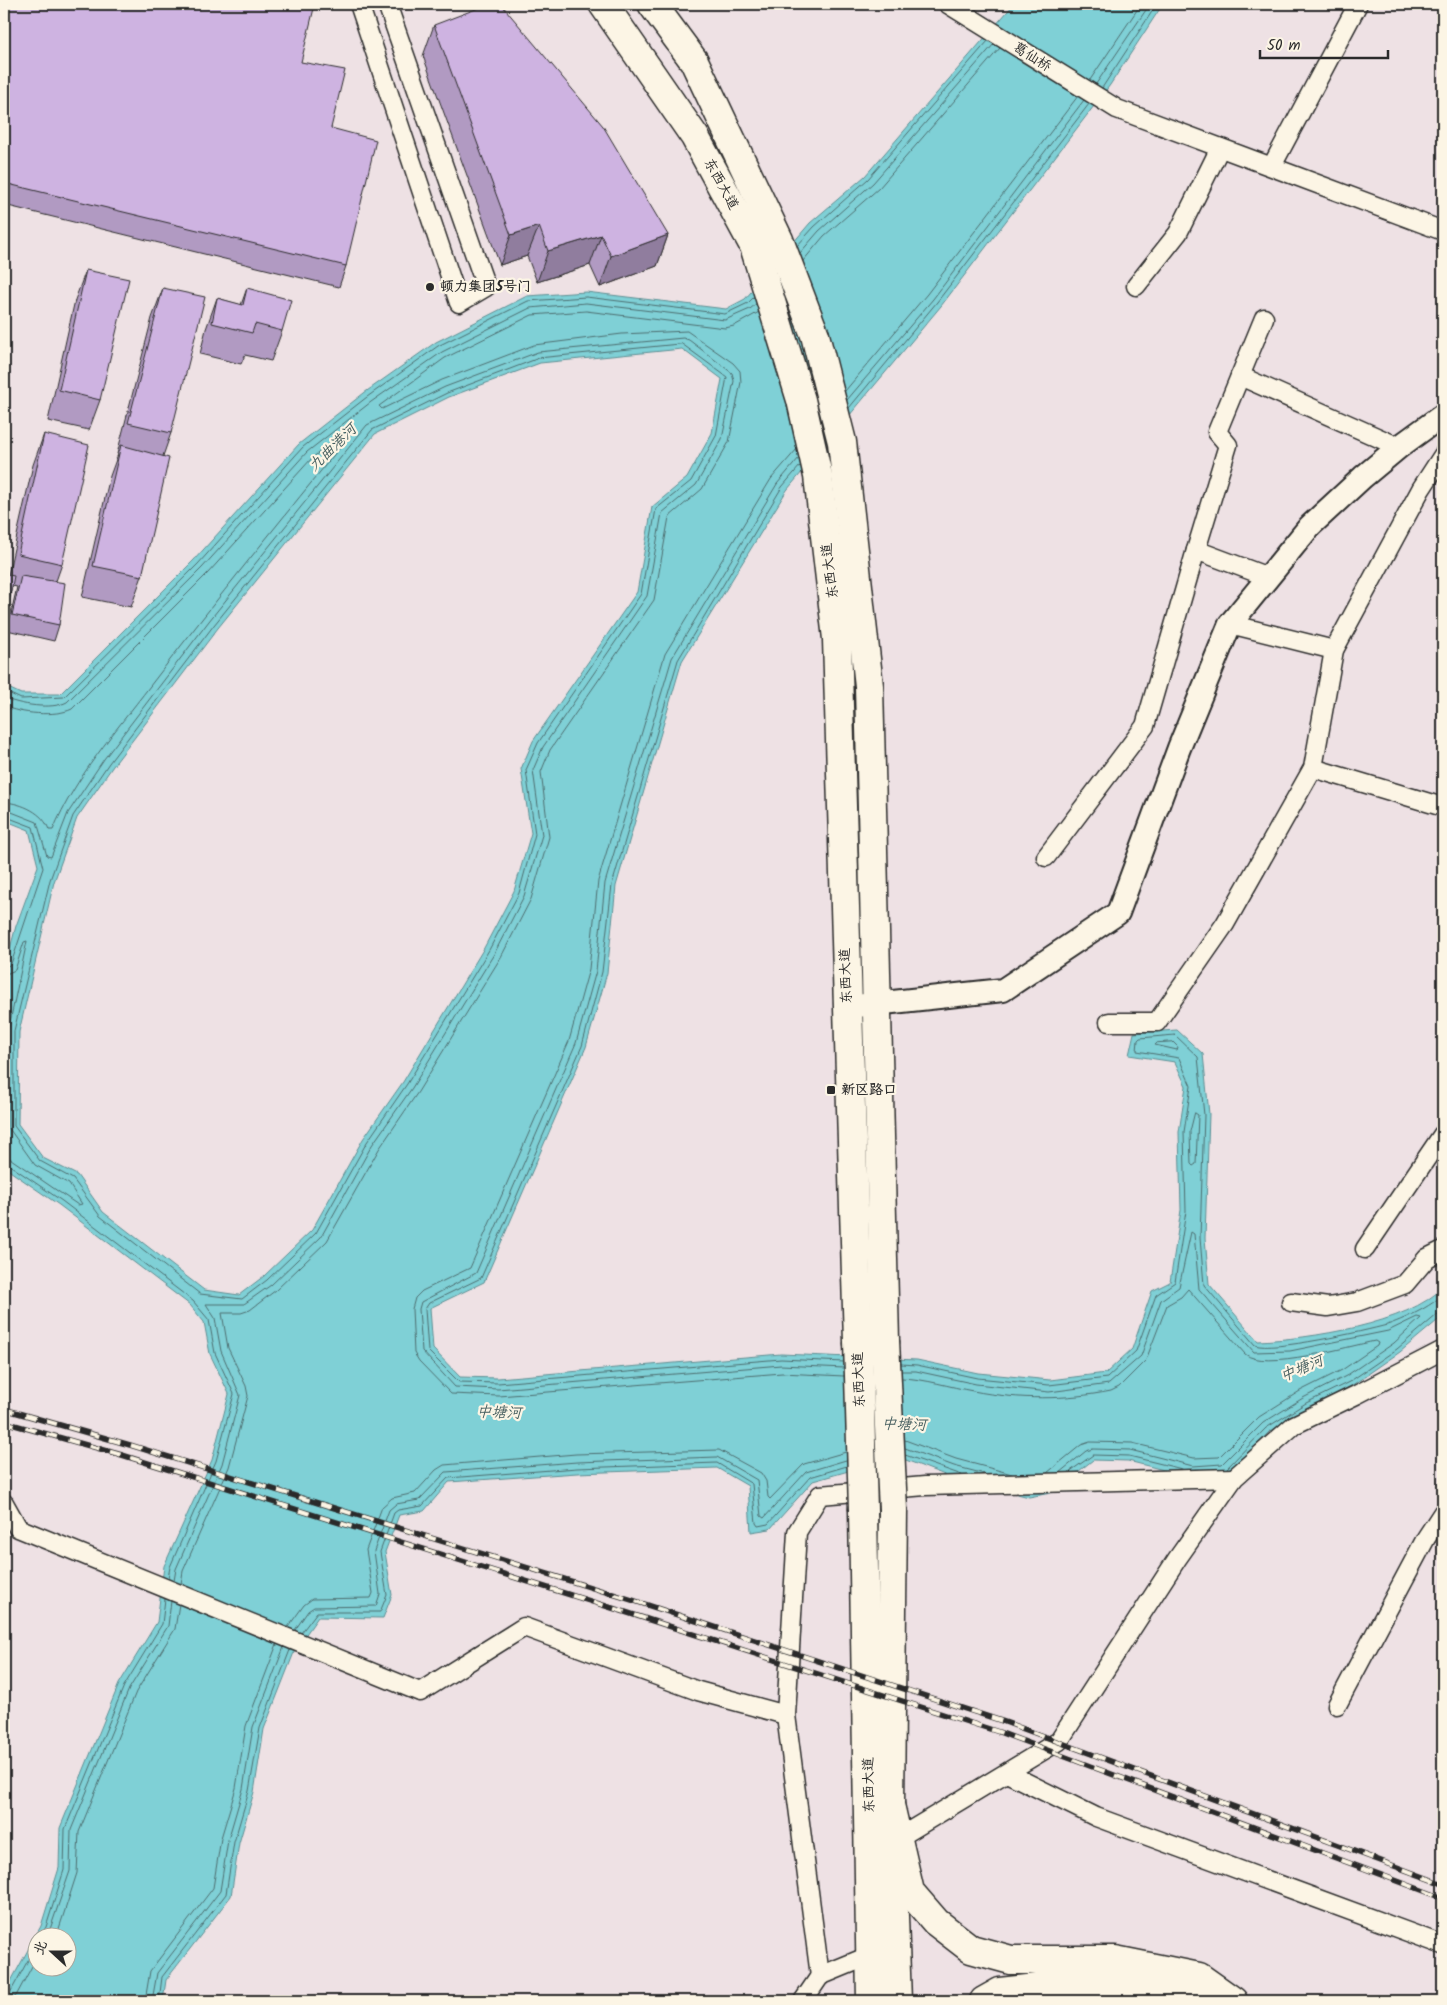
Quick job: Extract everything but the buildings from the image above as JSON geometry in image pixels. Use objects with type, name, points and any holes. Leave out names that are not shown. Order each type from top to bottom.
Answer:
[{"type":"main road","name":"东西大道","points":[[603,4],[766,243],[815,335],[842,442],[869,686],[885,1341],[893,1510],[890,1805],[897,2001]]},
{"type":"main road","name":"东西大道","points":[[652,4],[694,60],[766,243],[818,476],[837,639],[863,1510],[871,2001]]},
{"type":"main road","points":[[890,1805],[910,1892],[936,1922],[971,1949],[1010,1960],[1115,1960],[1171,1971],[1199,1977],[1233,2001]]},
{"type":"main road","points":[[984,2001],[1000,1992],[1065,1985],[1142,1986],[1194,2001]]},
{"type":"street","points":[[359,4],[459,303],[486,287],[387,4]]},
{"type":"street","name":"葛仙桥","points":[[948,4],[1117,109],[1443,231]]},
{"type":"street","points":[[1272,166],[1358,4]]},
{"type":"street","points":[[1136,286],[1178,233],[1220,148]]},
{"type":"street","points":[[1046,857],[1144,726],[1228,445],[1217,432],[1264,318]]},
{"type":"street","points":[[1240,376],[1399,447]]},
{"type":"street","points":[[847,1007],[1003,990],[1118,913],[1179,748],[1230,624],[1310,526],[1363,477],[1399,447],[1443,415]]},
{"type":"street","points":[[1109,1022],[1157,1022],[1225,924],[1313,768],[1334,650],[1421,489],[1443,455]]},
{"type":"street","points":[[1196,550],[1268,577]]},
{"type":"street","points":[[1230,624],[1334,650]]},
{"type":"street","points":[[1313,768],[1443,808]]},
{"type":"street","points":[[1366,1249],[1443,1134]]},
{"type":"street","points":[[1291,1302],[1328,1307],[1357,1302],[1405,1284],[1427,1258],[1443,1250]]},
{"type":"street","points":[[898,1838],[1059,1741],[1177,1559],[1234,1478],[1294,1425],[1356,1396],[1443,1350]]},
{"type":"street","points":[[820,1976],[786,1715],[797,1532],[820,1495],[925,1486],[1234,1478]]},
{"type":"street","points":[[4,1503],[18,1528],[420,1692],[524,1627],[698,1691],[786,1715]]},
{"type":"street","points":[[1337,1705],[1426,1538],[1443,1512]]},
{"type":"street","points":[[1006,1773],[1096,1817],[1443,1945]]},
{"type":"street","points":[[803,2001],[820,1976],[871,1955]]},
{"type":"water","points":[[1014,4],[1163,4],[1110,85],[941,306],[787,490],[682,661],[616,886],[607,973],[586,1047],[484,1282],[430,1308],[433,1349],[460,1377],[498,1378],[781,1354],[917,1360],[978,1373],[1050,1380],[1106,1373],[1132,1349],[1152,1291],[1170,1282],[1181,1210],[1179,1132],[1186,1086],[1175,1062],[1129,1055],[1134,1033],[1177,1030],[1203,1054],[1209,1114],[1205,1238],[1209,1284],[1258,1341],[1330,1333],[1383,1320],[1407,1311],[1427,1300],[1443,1287],[1443,1316],[1400,1352],[1351,1386],[1269,1432],[1227,1476],[1192,1477],[1128,1461],[1093,1460],[1051,1493],[1029,1497],[950,1477],[898,1457],[813,1481],[770,1529],[751,1532],[748,1486],[717,1468],[577,1473],[449,1482],[424,1511],[399,1515],[385,1552],[392,1595],[383,1618],[318,1617],[295,1650],[264,1729],[254,1792],[239,1843],[231,1896],[166,1980],[163,2001],[4,2001],[4,1994],[28,1950],[28,1978],[78,1978],[78,1928],[40,1928],[59,1868],[60,1828],[119,1684],[157,1622],[164,1566],[212,1460],[229,1394],[210,1354],[204,1322],[190,1305],[59,1205],[4,1167],[4,971],[16,926],[38,866],[29,830],[4,820],[4,686],[21,694],[60,694],[194,560],[299,444],[364,393],[436,342],[527,296],[586,292],[726,309],[745,299],[810,223],[865,176]],"holes":[[[682,349],[722,379],[712,433],[687,478],[652,507],[637,592],[533,741],[521,769],[531,833],[514,891],[484,948],[403,1082],[363,1139],[312,1230],[264,1276],[239,1295],[204,1290],[103,1212],[77,1175],[43,1158],[18,1124],[19,1032],[54,882],[77,818],[113,766],[218,628],[375,434],[449,397],[540,363]]]},
{"type":"railway","points":[[4,1409],[130,1445],[632,1600],[1005,1722],[1443,1884]]},
{"type":"railway","points":[[4,1422],[122,1455],[625,1612],[999,1732],[1443,1898]]},
{"type":"place","name":"顿力集团5号门","points":[[430,287]]},
{"type":"place","name":"新区路口","points":[[831,1090]]},
{"type":"water label","name":"九曲港河","points":[[333,448]]},
{"type":"water label","name":"中塘河","points":[[1302,1369]]},
{"type":"water label","name":"中塘河","points":[[499,1413]]},
{"type":"water label","name":"中塘河","points":[[904,1425]]}]
